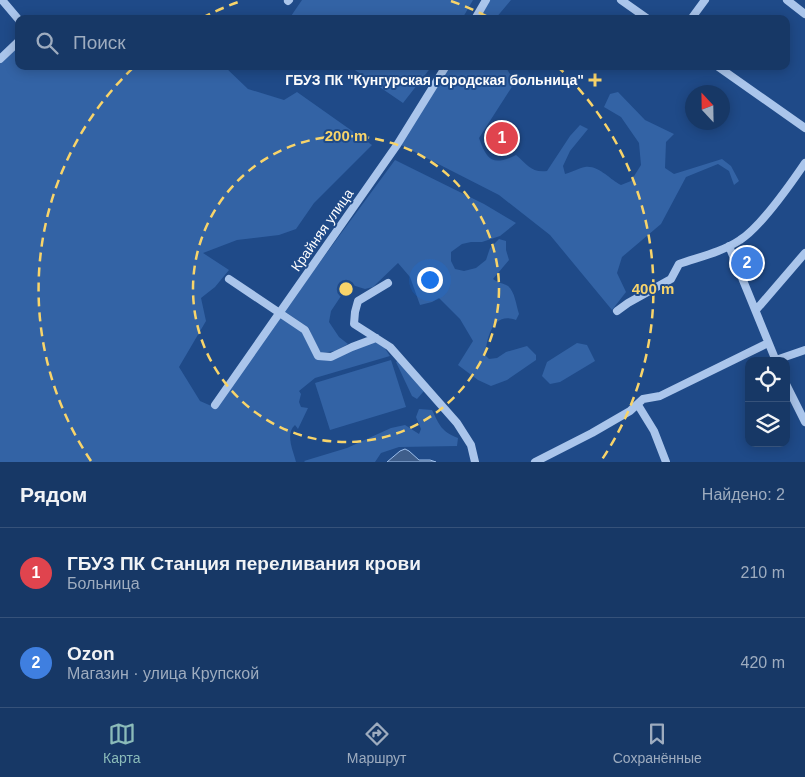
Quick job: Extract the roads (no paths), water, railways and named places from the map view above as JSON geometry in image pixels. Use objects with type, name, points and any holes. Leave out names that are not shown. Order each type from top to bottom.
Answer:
[{"type":"street","points":[[2,0],[15,15]]},
{"type":"street","points":[[477,15],[486,0]]},
{"type":"street","points":[[621,0],[642,15]]},
{"type":"street","points":[[694,15],[705,0]]},
{"type":"street","points":[[788,0],[805,14]]},
{"type":"street","points":[[0,59],[15,45]]},
{"type":"street","name":"Крайняя улица","points":[[215,405],[397,145],[444,70]]},
{"type":"street","points":[[723,70],[805,128]]},
{"type":"street","points":[[617,311],[671,279],[679,264],[729,246],[740,240],[756,226],[805,163]]},
{"type":"street","points":[[729,246],[775,357]]},
{"type":"street","points":[[756,310],[805,253]]},
{"type":"street","points":[[229,279],[305,330],[318,356],[331,357],[376,338]]},
{"type":"street","points":[[388,283],[358,301],[354,312],[354,324],[390,347],[457,423],[471,445],[475,462]]},
{"type":"street","points":[[534,462],[592,433],[638,405],[643,399],[660,396],[768,343]]},
{"type":"street","points":[[784,357],[801,351],[805,344]]},
{"type":"street","points":[[790,392],[805,422]]},
{"type":"street","points":[[638,405],[654,431],[666,462]]},
{"type":"place","name":"ГБУЗ ПК \"Кунгурская городская больница\"","points":[[595,80]]},
{"type":"place","name":"ГБУЗ ПК Станция переливания крови","points":[[502,138]]},
{"type":"place","name":"Ozon","points":[[747,263]]}]
